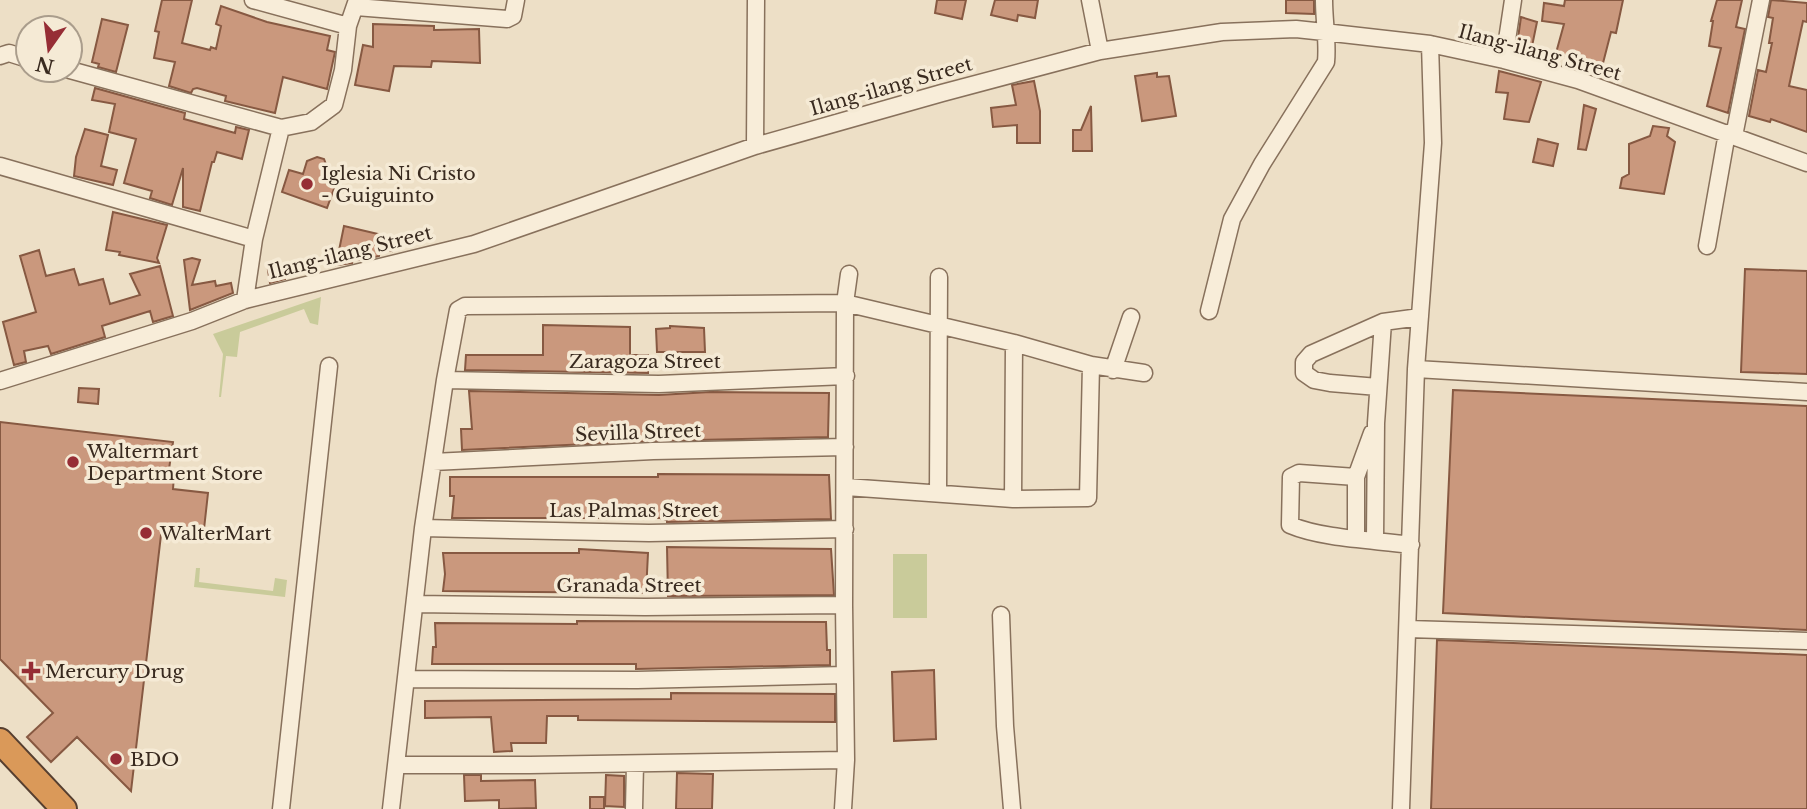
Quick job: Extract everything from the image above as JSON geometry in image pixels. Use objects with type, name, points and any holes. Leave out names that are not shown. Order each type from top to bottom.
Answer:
[{"type":"highway","points":[[0,741],[64,809]]},
{"type":"highway","points":[[0,762],[44,809]]},
{"type":"street","points":[[253,0],[348,26]]},
{"type":"street","points":[[84,74],[281,128],[312,122],[334,105],[343,70],[348,26],[356,4],[507,19],[513,16],[516,0]]},
{"type":"street","points":[[755,146],[756,0]]},
{"type":"street","points":[[1089,0],[1100,51]]},
{"type":"street","points":[[1209,311],[1232,219],[1262,164],[1326,62],[1324,0]]},
{"type":"street","points":[[1504,60],[1513,0]]},
{"type":"street","points":[[1707,247],[1761,0]]},
{"type":"street","name":"Ilang-ilang Street","points":[[0,381],[192,321],[245,300],[474,244],[755,146],[1100,51],[1222,32],[1296,29],[1430,44],[1504,60],[1577,80],[1807,163]]},
{"type":"street","points":[[1401,809],[1416,369],[1433,143],[1430,44]]},
{"type":"street","points":[[245,300],[254,239],[281,128]]},
{"type":"street","points":[[0,166],[254,239]]},
{"type":"street","points":[[843,809],[846,760],[845,303],[849,274]]},
{"type":"street","points":[[938,493],[939,276]]},
{"type":"street","points":[[391,809],[424,528],[444,380],[458,310],[465,306],[845,303],[1014,343],[1091,365],[1144,373]]},
{"type":"street","points":[[1113,370],[1131,317]]},
{"type":"street","points":[[1378,387],[1314,380],[1304,373],[1304,362],[1311,354],[1383,322],[1420,317]]},
{"type":"street","points":[[1375,540],[1376,423],[1383,322]]},
{"type":"street","points":[[1013,499],[1014,343]]},
{"type":"street","points":[[846,487],[1013,499],[1088,498],[1091,365]]},
{"type":"street","points":[[281,809],[329,366]]},
{"type":"street","points":[[1416,369],[1807,392]]},
{"type":"street","name":"Zaragoza Street","points":[[444,380],[659,384],[846,376]]},
{"type":"street","points":[[1356,538],[1356,477],[1376,423]]},
{"type":"street","name":"Sevilla Street","points":[[433,462],[653,451],[845,447]]},
{"type":"street","points":[[1356,477],[1299,473],[1291,477],[1290,525],[1303,530],[1411,545]]},
{"type":"street","name":"Las Palmas Street","points":[[424,528],[649,533],[845,529]]},
{"type":"street","name":"Granada Street","points":[[415,604],[645,607],[844,605]]},
{"type":"street","points":[[1001,615],[1005,726],[1012,809]]},
{"type":"street","points":[[1408,629],[1807,641]]},
{"type":"street","points":[[408,679],[638,680],[844,675]]},
{"type":"street","points":[[397,765],[846,760]]},
{"type":"street","points":[[634,809],[635,764]]},
{"type":"green space","points":[[321,297],[318,325],[310,323],[304,309],[240,332],[237,357],[226,356],[219,397],[223,354],[213,334]]},
{"type":"green space","points":[[893,554],[927,554],[927,618],[893,618]]},
{"type":"green space","points":[[196,568],[200,568],[199,582],[273,591],[275,578],[287,580],[285,597],[194,587]]},
{"type":"building","points":[[162,0],[192,0],[182,43],[210,50],[211,47],[216,49],[221,26],[216,24],[221,6],[267,22],[330,36],[327,50],[335,52],[327,89],[283,77],[275,113],[225,101],[226,96],[197,88],[191,93],[169,86],[175,62],[154,58],[159,32],[155,31]]},
{"type":"building","points":[[937,0],[966,0],[962,19],[935,13]]},
{"type":"building","points":[[995,0],[1038,0],[1035,18],[1018,15],[1017,21],[991,15]]},
{"type":"building","points":[[1286,0],[1314,0],[1314,14],[1286,13]]},
{"type":"building","points":[[1565,0],[1623,0],[1616,33],[1611,32],[1602,67],[1556,53],[1564,24],[1542,21],[1544,3],[1564,6]]},
{"type":"building","points":[[1717,0],[1742,0],[1736,27],[1745,29],[1728,113],[1707,106],[1721,48],[1709,46],[1711,21]]},
{"type":"building","points":[[1771,0],[1807,3],[1807,22],[1803,21],[1789,86],[1807,90],[1807,132],[1771,119],[1770,122],[1749,116],[1758,70],[1766,72],[1772,43],[1769,43],[1773,18],[1768,17]]},
{"type":"building","points":[[1521,17],[1537,22],[1530,56],[1516,52]]},
{"type":"building","points":[[102,19],[128,25],[116,72],[98,67],[99,64],[92,62]]},
{"type":"building","points":[[373,24],[434,26],[434,30],[479,29],[480,63],[432,61],[431,67],[394,66],[389,91],[355,85],[363,45],[373,47]]},
{"type":"building","points":[[1499,71],[1541,82],[1529,122],[1504,119],[1508,93],[1496,92]]},
{"type":"building","points":[[1157,73],[1157,77],[1169,76],[1176,116],[1142,121],[1135,76]]},
{"type":"building","points":[[1034,81],[1040,111],[1040,143],[1017,143],[1017,125],[993,127],[991,108],[1016,105],[1012,85]]},
{"type":"building","points":[[95,88],[185,113],[184,119],[235,133],[236,127],[249,130],[242,159],[217,152],[200,211],[183,207],[183,168],[172,205],[150,198],[152,191],[124,183],[136,139],[109,132],[115,104],[92,100]]},
{"type":"building","points":[[1584,105],[1596,109],[1586,150],[1578,149]]},
{"type":"building","points":[[1091,106],[1092,151],[1073,151],[1073,130],[1081,130]]},
{"type":"building","points":[[1653,126],[1669,128],[1667,136],[1675,142],[1664,194],[1620,188],[1622,178],[1629,174],[1629,144],[1650,136]]},
{"type":"building","points":[[85,129],[108,135],[101,166],[117,170],[113,185],[74,176],[76,157]]},
{"type":"building","points":[[1538,139],[1558,144],[1553,166],[1533,162]]},
{"type":"building","name":"Iglesia Ni Cristo - Guiguinto","points":[[317,157],[324,159],[327,167],[322,181],[335,186],[327,208],[282,192],[289,170],[303,174],[307,161]]},
{"type":"building","points":[[113,212],[167,225],[157,258],[159,263],[106,250]]},
{"type":"building","points":[[344,226],[395,238],[392,251],[380,248],[379,256],[363,260],[353,259],[352,263],[336,265]]},
{"type":"building","points":[[39,250],[46,276],[74,269],[79,285],[103,279],[110,304],[140,295],[130,274],[160,266],[173,316],[153,322],[150,311],[102,326],[105,337],[51,354],[48,346],[24,351],[26,362],[14,365],[3,322],[36,312],[20,256]]},
{"type":"building","points":[[184,260],[200,260],[192,285],[215,281],[216,286],[231,283],[233,293],[190,310]]},
{"type":"building","points":[[284,267],[285,279],[270,283],[268,270]]},
{"type":"building","points":[[1745,269],[1807,271],[1807,374],[1741,372]]},
{"type":"building","points":[[543,325],[630,327],[630,355],[648,355],[648,373],[465,370],[466,355],[543,355]]},
{"type":"building","points":[[670,326],[704,328],[705,352],[657,352],[656,329]]},
{"type":"building","points":[[79,388],[99,389],[98,404],[78,402]]},
{"type":"building","points":[[1453,390],[1807,406],[1807,630],[1443,613]]},
{"type":"building","points":[[469,391],[659,395],[710,392],[829,393],[828,437],[652,441],[462,450],[461,429],[472,429]]},
{"type":"building","points":[[0,422],[173,442],[168,476],[174,476],[173,489],[208,493],[204,529],[168,526],[167,535],[161,535],[131,791],[77,737],[51,762],[27,737],[53,713],[0,659]]},
{"type":"building","points":[[658,474],[829,475],[831,519],[667,522],[660,518],[452,518],[454,496],[450,496],[450,477],[658,477]]},
{"type":"building","points":[[667,547],[831,549],[834,595],[668,596]]},
{"type":"building","points":[[579,549],[648,553],[646,593],[443,591],[443,553],[579,553]]},
{"type":"building","points":[[577,621],[826,622],[830,665],[636,669],[636,664],[432,664],[433,647],[436,647],[435,623],[577,624]]},
{"type":"building","points":[[1437,640],[1807,655],[1807,809],[1431,809]]},
{"type":"building","points":[[934,670],[936,739],[894,741],[892,672]]},
{"type":"building","points":[[671,693],[835,694],[835,722],[578,720],[578,716],[547,716],[546,743],[511,743],[512,751],[494,752],[491,717],[425,718],[425,701],[671,699]]},
{"type":"building","points":[[677,773],[713,774],[712,809],[676,809]]},
{"type":"building","points":[[464,775],[481,775],[481,781],[535,780],[536,808],[499,809],[499,800],[465,801]]},
{"type":"building","points":[[606,775],[624,776],[624,807],[605,806]]},
{"type":"building","points":[[590,797],[604,797],[604,809],[590,809]]},
{"type":"place","name":"Iglesia Ni Cristo - Guiguinto","points":[[307,184]]},
{"type":"place","name":"Waltermart Department Store","points":[[73,462]]},
{"type":"place","name":"WalterMart","points":[[146,533]]},
{"type":"place","name":"Mercury Drug","points":[[31,671]]},
{"type":"place","name":"BDO","points":[[116,759]]}]
